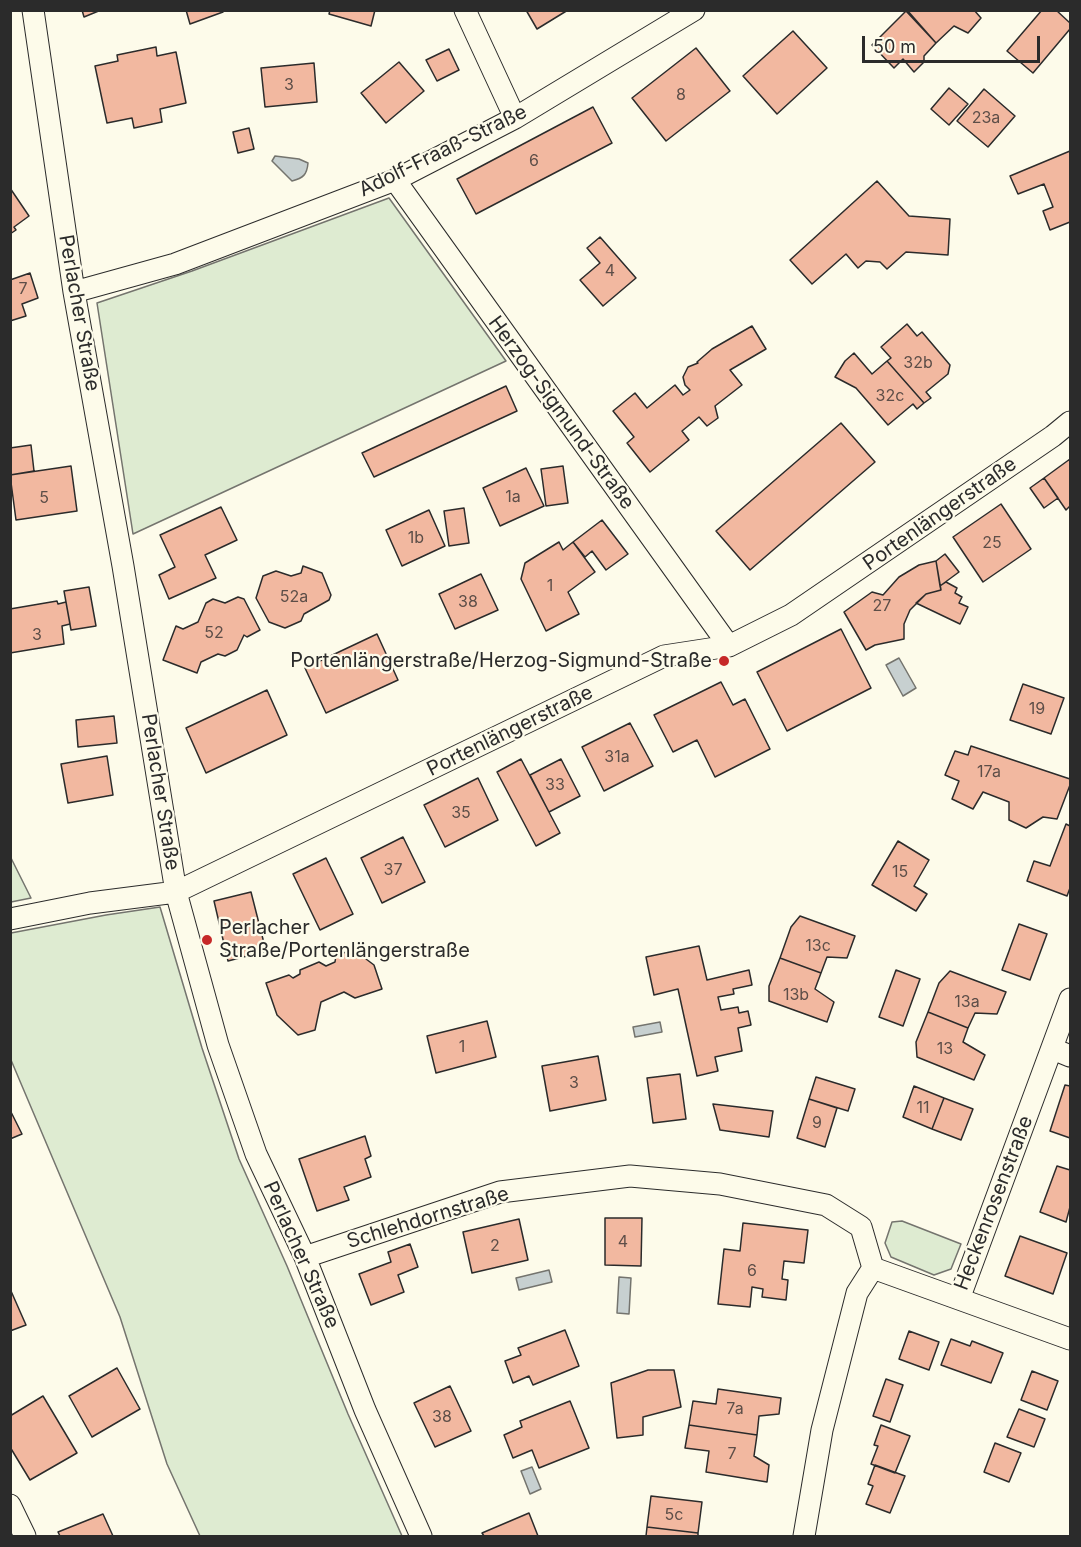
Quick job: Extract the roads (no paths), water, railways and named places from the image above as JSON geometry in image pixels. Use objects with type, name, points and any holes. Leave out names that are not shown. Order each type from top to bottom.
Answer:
[{"type":"street","name":"Perlacher Straße","points":[[33,10],[74,292],[123,566],[176,892],[218,1045],[256,1154],[305,1257],[365,1410],[421,1536]]},
{"type":"street","points":[[465,10],[515,118]]},
{"type":"street","name":"Adolf-Fraaß-Straße","points":[[74,292],[175,264],[395,180],[515,118],[694,10]]},
{"type":"street","name":"Herzog-Sigmund-Straße","points":[[395,180],[729,646]]},
{"type":"street","name":"Portenlängerstraße","points":[[10,919],[90,903],[176,892],[664,656],[729,646],[791,615],[894,547],[1071,422]]},
{"type":"street","name":"Heckenrosenstraße","points":[[873,1268],[959,1299],[1062,1052],[1071,999]]},
{"type":"street","name":"Schlehdornstraße","points":[[305,1257],[500,1192],[630,1176],[720,1184],[826,1205],[861,1227],[873,1268]]},
{"type":"street","points":[[804,1536],[822,1430],[857,1293],[873,1268]]},
{"type":"street","points":[[959,1299],[1071,1339]]},
{"type":"street","points":[[10,1505],[25,1536]]},
{"type":"place","name":"Portenlängerstraße/Herzog-Sigmund-Straße","points":[[724,661]]},
{"type":"place","name":"Perlacher Straße/Portenlängerstraße","points":[[207,940]]}]
